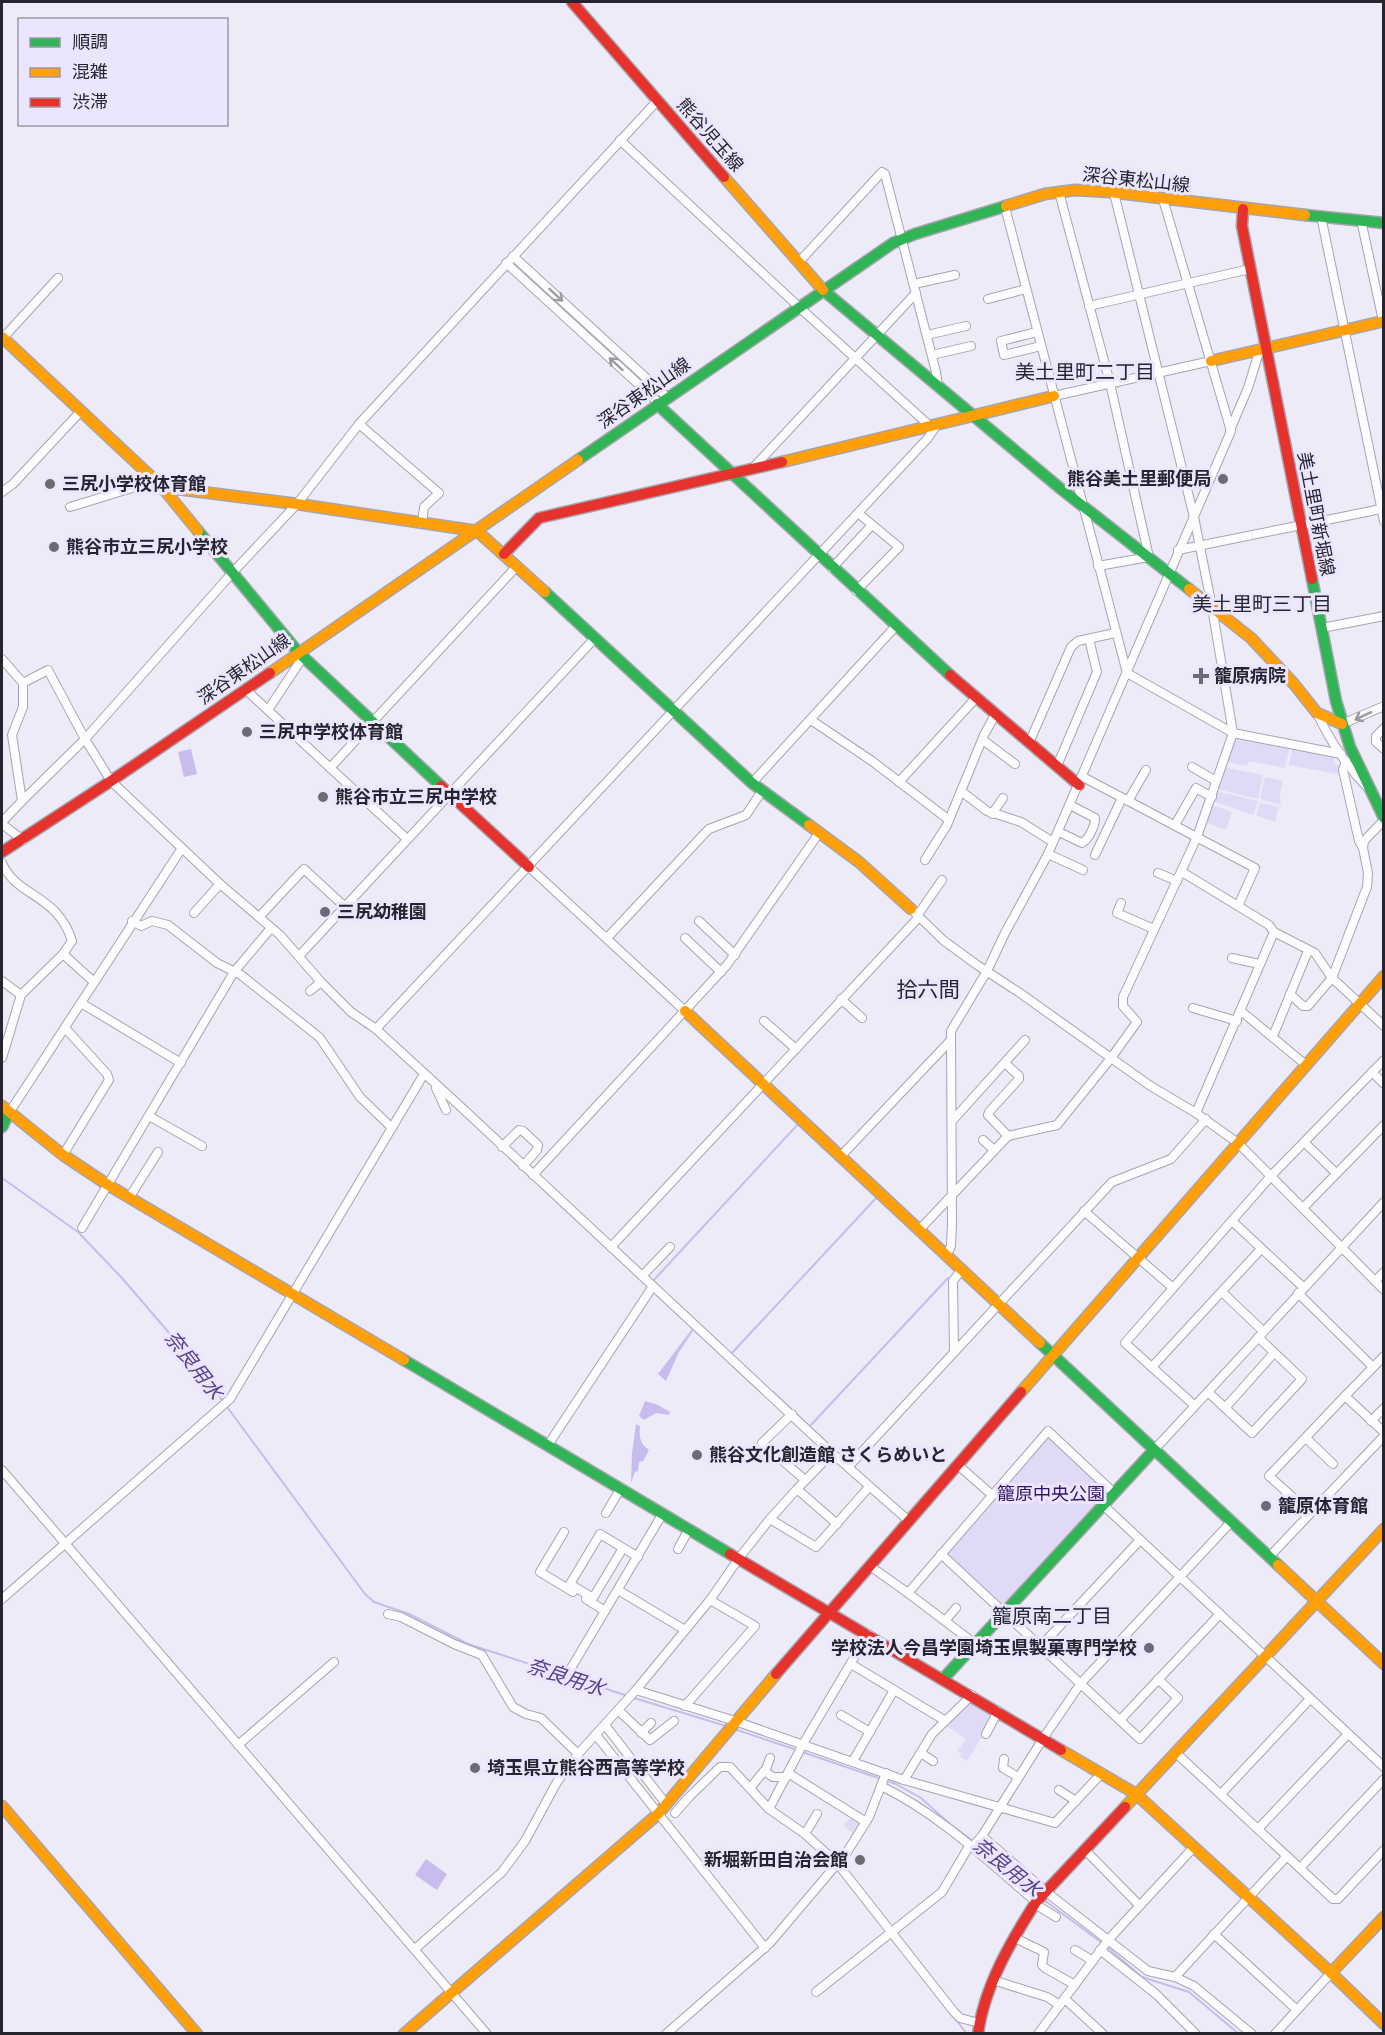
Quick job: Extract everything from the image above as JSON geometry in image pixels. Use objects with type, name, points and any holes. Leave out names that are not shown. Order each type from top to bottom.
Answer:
[{"type":"street","name":"熊谷児玉線","points":[[572,2],[823,290],[1081,504],[1251,638],[1294,684],[1317,713]]},
{"type":"street","points":[[23,840],[2,823],[85,739],[233,572],[297,504],[359,424],[658,100]]},
{"type":"street","points":[[621,140],[799,307],[933,426]]},
{"type":"street","points":[[799,262],[882,172],[885,174],[938,386]]},
{"type":"street","name":"深谷東松山線","points":[[2,852],[300,654],[661,401],[892,243],[1045,194],[1076,190],[1383,223]]},
{"type":"street","points":[[1059,192],[1110,384],[1149,557],[1098,566]]},
{"type":"street","points":[[920,1229],[1008,1136],[1057,1125],[1137,1022],[1122,1003],[1197,837],[1233,733],[1194,517],[1114,193]]},
{"type":"street","points":[[1163,199],[1230,430]]},
{"type":"street","points":[[1005,207],[1127,674],[1233,733],[1344,757]]},
{"type":"street","name":"美土里町新堀線","points":[[1243,209],[1242,226],[1263,349],[1342,724],[1367,787],[1383,819]]},
{"type":"street","points":[[1321,216],[1343,330],[1382,507],[1383,521]]},
{"type":"street","points":[[504,554],[539,518],[1383,321],[1361,220]]},
{"type":"street","points":[[513,256],[731,473],[975,699],[1057,766],[1081,781],[1125,800],[1255,868],[1238,906]]},
{"type":"street","points":[[506,263],[661,401]]},
{"type":"street","points":[[1089,306],[1250,269]]},
{"type":"street","points":[[914,284],[955,274]]},
{"type":"street","points":[[58,278],[2,338],[158,484],[300,654],[920,1229],[1383,1664]]},
{"type":"street","points":[[988,298],[1026,289]]},
{"type":"street","points":[[753,468],[916,293]]},
{"type":"street","points":[[927,335],[966,326]]},
{"type":"street","points":[[1037,332],[1001,340],[1004,355],[1041,346]]},
{"type":"street","points":[[932,355],[971,346]]},
{"type":"street","points":[[947,1255],[951,1246],[952,1194],[951,1031],[987,971],[1059,832],[1168,573],[1194,517],[1263,349]]},
{"type":"street","points":[[2,492],[13,484],[81,411]]},
{"type":"street","points":[[359,424],[439,493],[424,507],[422,524]]},
{"type":"street","points":[[376,1029],[928,438],[933,426]]},
{"type":"street","points":[[70,507],[158,484],[477,531],[752,783],[859,862],[943,940],[1149,1085],[1206,1119],[1238,1143],[1383,1290]]},
{"type":"street","points":[[1178,550],[1382,507]]},
{"type":"street","points":[[856,591],[899,547],[858,513]]},
{"type":"street","points":[[832,568],[873,525]]},
{"type":"street","points":[[330,768],[517,566]]},
{"type":"street","points":[[1322,628],[1383,616]]},
{"type":"street","points":[[752,783],[895,627]]},
{"type":"street","points":[[1029,743],[1071,647],[1078,641],[1115,633]]},
{"type":"street","points":[[299,956],[595,638]]},
{"type":"street","points":[[1057,766],[1097,672],[1089,639]]},
{"type":"street","points":[[268,710],[300,654]]},
{"type":"street","points":[[2,659],[22,683],[23,707],[12,735],[22,801]]},
{"type":"street","points":[[22,683],[48,670],[85,739],[111,781],[220,884],[260,917],[351,1012],[376,1029],[832,1453],[909,1521]]},
{"type":"street","points":[[245,689],[407,839]]},
{"type":"street","points":[[899,782],[975,699]]},
{"type":"street","points":[[1317,713],[1342,724],[1383,706]]},
{"type":"street","points":[[1317,713],[1325,730],[1357,777],[1367,787]]},
{"type":"street","points":[[925,860],[949,820],[995,715]]},
{"type":"street","points":[[811,720],[872,760],[949,820]]},
{"type":"street","points":[[1383,728],[1376,736],[1376,742],[1383,749]]},
{"type":"street","points":[[983,740],[1015,764]]},
{"type":"street","points":[[1290,994],[1303,1006],[1308,1006],[1332,978],[1367,887],[1368,873],[1343,770],[1344,757]]},
{"type":"street","points":[[1192,768],[1216,781]]},
{"type":"street","points":[[1095,855],[1125,800],[1146,770]]},
{"type":"street","points":[[1175,825],[1196,788],[1212,796]]},
{"type":"street","points":[[607,938],[705,833],[746,815],[762,791]]},
{"type":"street","points":[[961,791],[992,814],[1021,822],[1053,842]]},
{"type":"street","points":[[992,814],[1003,798]]},
{"type":"street","points":[[1059,832],[1082,843],[1087,840],[1095,823],[1095,818],[1070,805]]},
{"type":"street","points":[[1363,849],[1364,841],[1383,819]]},
{"type":"street","points":[[533,1175],[721,972],[819,833]]},
{"type":"street","points":[[182,848],[4,1117],[129,1198],[1137,1794],[1382,2020]]},
{"type":"street","points":[[1048,854],[1083,870]]},
{"type":"street","points":[[2,863],[13,879],[47,902],[64,921],[72,940],[63,954],[21,995],[2,1058]]},
{"type":"street","points":[[260,917],[304,869],[344,906]]},
{"type":"street","points":[[1182,872],[1269,925],[1274,932],[1319,957],[1332,978],[1383,1026]]},
{"type":"street","points":[[1158,873],[1177,881]]},
{"type":"street","points":[[611,1247],[796,1049],[916,914],[942,880]]},
{"type":"street","points":[[194,913],[220,884]]},
{"type":"street","points":[[1121,903],[1117,913],[1154,930]]},
{"type":"street","points":[[132,921],[141,926],[152,921],[168,925],[320,1038],[360,1097],[392,1128]]},
{"type":"street","points":[[699,921],[735,955]]},
{"type":"street","points":[[82,1228],[234,972],[271,928]]},
{"type":"street","points":[[1196,1113],[1274,932]]},
{"type":"street","points":[[685,938],[721,972]]},
{"type":"street","points":[[1273,1036],[1308,951]]},
{"type":"street","points":[[63,954],[94,982]]},
{"type":"street","points":[[1232,958],[1259,964]]},
{"type":"street","points":[[404,2034],[658,1814],[735,1721],[1383,976]]},
{"type":"street","points":[[2,981],[21,995]]},
{"type":"street","points":[[310,992],[321,982]]},
{"type":"street","points":[[841,999],[862,1018]]},
{"type":"street","points":[[81,1003],[181,1063]]},
{"type":"street","points":[[1193,1008],[1237,1021]]},
{"type":"street","points":[[1241,1011],[1306,1065]]},
{"type":"street","points":[[764,1021],[796,1049]]},
{"type":"street","points":[[63,1155],[109,1080],[107,1074],[65,1028]]},
{"type":"street","points":[[952,1121],[1025,1040]]},
{"type":"street","points":[[841,1156],[950,1041]]},
{"type":"street","points":[[1194,1406],[1125,1343],[1271,1176],[1383,1060]]},
{"type":"street","points":[[1005,1063],[1019,1078],[988,1115],[1008,1136]]},
{"type":"street","points":[[1372,1072],[1383,1084]]},
{"type":"street","points":[[2,1599],[230,1400],[424,1074]]},
{"type":"street","points":[[434,1084],[446,1110]]},
{"type":"street","points":[[149,1116],[202,1146]]},
{"type":"street","points":[[848,1467],[1112,1182],[1172,1159],[1206,1119]]},
{"type":"street","points":[[502,1147],[519,1130],[523,1131],[538,1145],[537,1150],[523,1166]]},
{"type":"street","points":[[1303,1208],[1382,1130]]},
{"type":"street","points":[[982,1140],[994,1150]]},
{"type":"street","points":[[1304,1142],[1336,1173]]},
{"type":"street","points":[[129,1198],[158,1152]]},
{"type":"street","points":[[943,1679],[1383,1202]]},
{"type":"street","points":[[1084,1211],[1173,1288]]},
{"type":"street","points":[[1232,1221],[1373,1367]]},
{"type":"street","points":[[642,1276],[670,1247]]},
{"type":"street","points":[[1152,1367],[1261,1249]]},
{"type":"street","points":[[954,1352],[953,1281],[962,1269]]},
{"type":"street","points":[[1375,1281],[1383,1272]]},
{"type":"street","points":[[548,1445],[653,1286]]},
{"type":"street","points":[[1208,1392],[1251,1433],[1302,1379],[1274,1353],[1222,1292]]},
{"type":"street","points":[[1225,1408],[1274,1353]]},
{"type":"street","points":[[1298,1503],[1269,1476],[1383,1356]]},
{"type":"street","points":[[1269,1557],[1383,1434],[1345,1396]]},
{"type":"street","points":[[1371,1421],[1383,1408]]},
{"type":"street","points":[[792,1414],[762,1443],[805,1480]]},
{"type":"street","points":[[908,1593],[1048,1431],[1114,1492]]},
{"type":"street","points":[[1306,1438],[1333,1464]]},
{"type":"street","points":[[415,1949],[502,1872],[525,1841],[557,1782],[578,1754],[636,1690],[710,1600],[770,1519],[832,1453]]},
{"type":"street","points":[[958,1465],[992,1495]]},
{"type":"street","points":[[2,1470],[487,2034]]},
{"type":"street","points":[[770,1519],[816,1547],[869,1487]]},
{"type":"street","points":[[606,1513],[621,1488]]},
{"type":"street","points":[[797,1488],[837,1524]]},
{"type":"street","points":[[1103,1505],[1383,1767]]},
{"type":"street","points":[[570,1670],[663,1513]]},
{"type":"street","points":[[816,1992],[942,1892],[968,1848],[972,1847],[982,1836],[1018,1777],[1081,1683],[1231,1522]]},
{"type":"street","points":[[678,1549],[689,1529]]},
{"type":"street","points":[[675,1813],[720,1767],[730,1767],[769,1809],[805,1834],[837,1863],[954,2012],[960,2018],[979,2028],[1015,1938],[1024,1920],[1045,1891],[1383,1529]]},
{"type":"street","points":[[564,1532],[540,1572],[605,1611]]},
{"type":"street","points":[[623,1548],[593,1598],[570,1584],[600,1534],[638,1557]]},
{"type":"street","points":[[1041,1646],[1140,1540]]},
{"type":"street","points":[[941,1554],[1140,1738],[1178,1698],[1158,1679]]},
{"type":"street","points":[[870,1566],[974,1643]]},
{"type":"street","points":[[618,1590],[685,1630]]},
{"type":"street","points":[[685,1706],[755,1626],[710,1600]]},
{"type":"street","points":[[945,1621],[956,1608]]},
{"type":"street","points":[[388,1614],[401,1617],[454,1644],[482,1655],[513,1707],[541,1718],[578,1754]]},
{"type":"street","points":[[1120,1719],[1220,1614]]},
{"type":"street","points":[[769,1809],[803,1744],[868,1634]]},
{"type":"street","points":[[238,1745],[334,1662]]},
{"type":"street","points":[[851,1664],[944,1720]]},
{"type":"street","points":[[636,1690],[735,1721],[904,1780],[1055,1823],[1102,1773]]},
{"type":"street","points":[[853,1761],[894,1690]]},
{"type":"street","points":[[904,1780],[932,1734],[972,1695]]},
{"type":"street","points":[[1221,1794],[1311,1699]]},
{"type":"street","points":[[618,1710],[650,1740],[674,1721]]},
{"type":"street","points":[[986,1734],[998,1711]]},
{"type":"street","points":[[841,1715],[870,1732]]},
{"type":"street","points":[[641,1733],[651,1723]]},
{"type":"street","points":[[605,1725],[666,1804]]},
{"type":"street","points":[[1258,1829],[1348,1734]]},
{"type":"street","points":[[596,1735],[765,1948]]},
{"type":"street","points":[[1175,1752],[1333,1899],[1338,1899],[1383,1852]]},
{"type":"street","points":[[921,1753],[933,1761]]},
{"type":"street","points":[[751,1787],[765,1772],[770,1758]]},
{"type":"street","points":[[1004,1759],[1003,1768],[1018,1777]]},
{"type":"street","points":[[765,1772],[779,1778],[787,1775]]},
{"type":"street","points":[[666,2034],[765,1948],[837,1863],[852,1845],[866,1822],[886,1773]]},
{"type":"street","points":[[787,1775],[866,1822]]},
{"type":"street","points":[[1300,1868],[1383,1779]]},
{"type":"street","points":[[881,1786],[920,1806],[972,1847],[1036,1903],[1056,1917]]},
{"type":"street","points":[[1059,1790],[1076,1801]]},
{"type":"street","points":[[2,1806],[197,2034]]},
{"type":"street","points":[[805,1834],[817,1814]]},
{"type":"street","points":[[982,1836],[1045,1891],[1148,1971],[1175,1977],[1200,1991],[1252,2034]]},
{"type":"street","points":[[1038,2034],[1109,1939],[1194,1847]]},
{"type":"street","points":[[1085,1850],[1139,1905]]},
{"type":"street","points":[[1175,1977],[1287,1856]]},
{"type":"street","points":[[1275,2034],[1383,1917]]},
{"type":"street","points":[[1214,1934],[1297,2010]]},
{"type":"street","points":[[1015,1938],[1044,1952],[1042,1965],[1075,1985]]},
{"type":"street","points":[[1075,1950],[1093,1961]]},
{"type":"street","points":[[1100,1950],[1155,1994],[1196,2034]]},
{"type":"street","points":[[996,1981],[1062,2002],[1103,2034]]},
{"type":"green space","points":[[1234,737],[1290,746],[1285,768],[1249,761],[1247,766],[1228,762]]},
{"type":"green space","points":[[1293,746],[1333,755],[1335,764],[1340,765],[1342,775],[1289,765]]},
{"type":"green space","points":[[1224,767],[1263,775],[1258,799],[1217,789]]},
{"type":"green space","points":[[1265,777],[1283,781],[1280,794],[1281,805],[1260,799]]},
{"type":"green space","points":[[1216,791],[1258,801],[1253,815],[1213,801]]},
{"type":"green space","points":[[1260,803],[1279,807],[1275,822],[1256,815]]},
{"type":"green space","points":[[1212,805],[1232,812],[1226,830],[1207,823]]},
{"type":"green space","name":"籠原中央公園","points":[[1047,1437],[1051,1437],[1107,1489],[1107,1494],[1005,1604],[1000,1604],[948,1555],[947,1551]]},
{"type":"green space","points":[[969,1703],[992,1716],[967,1761],[959,1756],[962,1754],[957,1751],[966,1739],[945,1725]]},
{"type":"green space","points":[[852,1815],[861,1824],[854,1835],[844,1825]]},
{"type":"shaded area","points":[[191,749],[197,774],[184,777],[178,752]]},
{"type":"shaded area","points":[[692,1329],[693,1331],[679,1352],[666,1381],[658,1374]]},
{"type":"shaded area","points":[[645,1401],[670,1412],[669,1415],[656,1413],[644,1420],[639,1416]]},
{"type":"shaded area","points":[[636,1424],[640,1426],[642,1443],[649,1450],[643,1461],[639,1462],[638,1471],[635,1472],[631,1483],[632,1453]]},
{"type":"shaded area","points":[[426,1859],[447,1874],[437,1890],[415,1875]]},
{"type":"waterway","points":[[653,1281],[800,1122]]},
{"type":"waterway","name":"奈良用水","points":[[2,1178],[78,1232],[122,1278],[194,1362],[365,1594],[374,1602],[409,1614],[468,1644],[628,1696]]},
{"type":"waterway","points":[[731,1354],[877,1197]]},
{"type":"waterway","points":[[810,1426],[948,1278]]},
{"type":"waterway","points":[[678,1305],[690,1315]]},
{"type":"waterway","points":[[695,1320],[768,1388]]},
{"type":"waterway","points":[[773,1392],[844,1459]]},
{"type":"waterway","name":"奈良用水","points":[[634,1698],[726,1726]]},
{"type":"waterway","name":"奈良用水","points":[[734,1729],[797,1750]]},
{"type":"waterway","name":"奈良用水","points":[[802,1752],[896,1784],[921,1798],[973,1841]]},
{"type":"waterway","name":"奈良用水","points":[[978,1844],[1038,1894]]},
{"type":"waterway","name":"奈良用水","points":[[1044,1900],[1102,1943]]},
{"type":"waterway","name":"奈良用水","points":[[1107,1947],[1142,1977],[1189,1992],[1239,2034]]},
{"type":"waterway","points":[[954,2017],[967,2034]]},
{"type":"traffic: fast","points":[[578,460],[893,243],[1006,206]]},
{"type":"traffic: fast","points":[[1305,215],[1384,223]]},
{"type":"traffic: fast","points":[[823,290],[1061,489],[1189,589]]},
{"type":"traffic: fast","points":[[657,404],[950,675]]},
{"type":"traffic: fast","points":[[198,531],[298,652],[441,786]]},
{"type":"traffic: fast","points":[[1312,579],[1336,701],[1350,747],[1384,818]]},
{"type":"traffic: fast","points":[[545,592],[752,783],[809,825]]},
{"type":"traffic: fast","points":[[2,1127],[9,1113]]},
{"type":"traffic: fast","points":[[1040,1343],[1278,1565]]},
{"type":"traffic: fast","points":[[404,1360],[730,1554]]},
{"type":"traffic: fast","points":[[943,1679],[1154,1450]]},
{"type":"traffic: slow","points":[[724,177],[823,290]]},
{"type":"traffic: slow","points":[[1006,206],[1045,194],[1075,190],[1305,215]]},
{"type":"traffic: slow","points":[[1211,361],[1384,321]]},
{"type":"traffic: slow","points":[[2,337],[162,487],[198,531]]},
{"type":"traffic: slow","points":[[782,462],[1054,396]]},
{"type":"traffic: slow","points":[[270,673],[578,460]]},
{"type":"traffic: slow","points":[[162,487],[297,504],[477,531],[545,592]]},
{"type":"traffic: slow","points":[[1189,589],[1251,638],[1294,684],[1317,713],[1342,724]]},
{"type":"traffic: slow","points":[[809,825],[859,862],[911,909]]},
{"type":"traffic: slow","points":[[1021,1392],[1384,976]]},
{"type":"traffic: slow","points":[[685,1011],[1040,1343]]},
{"type":"traffic: slow","points":[[2,1106],[63,1155],[108,1185],[404,1360]]},
{"type":"traffic: slow","points":[[1125,1807],[1384,1529]]},
{"type":"traffic: slow","points":[[1278,1565],[1384,1664]]},
{"type":"traffic: slow","points":[[404,2034],[658,1814],[776,1674]]},
{"type":"traffic: slow","points":[[1061,1750],[1136,1794],[1384,2024]]},
{"type":"traffic: slow","points":[[2,1806],[197,2034]]},
{"type":"traffic: slow","points":[[1331,1973],[1384,1917]]},
{"type":"traffic: jam","points":[[572,2],[724,177]]},
{"type":"traffic: jam","points":[[1243,209],[1242,226],[1312,579]]},
{"type":"traffic: jam","points":[[504,554],[539,518],[782,462]]},
{"type":"traffic: jam","points":[[2,852],[270,673]]},
{"type":"traffic: jam","points":[[950,675],[1079,785]]},
{"type":"traffic: jam","points":[[441,786],[529,867]]},
{"type":"traffic: jam","points":[[776,1674],[1021,1392]]},
{"type":"traffic: jam","points":[[730,1554],[1061,1750]]},
{"type":"traffic: jam","points":[[978,2034],[992,1982],[1017,1932],[1036,1902],[1125,1807]]},
{"type":"place","name":"熊谷美土里郵便局","points":[[1223,479]]},
{"type":"place","name":"三尻小学校体育館","points":[[50,484]]},
{"type":"place","name":"熊谷市立三尻小学校","points":[[54,547]]},
{"type":"place","name":"籠原病院","points":[[1201,676]]},
{"type":"place","name":"三尻中学校体育館","points":[[247,732]]},
{"type":"place","name":"熊谷市立三尻中学校","points":[[323,797]]},
{"type":"place","name":"三尻幼稚園","points":[[325,912]]},
{"type":"place","name":"熊谷文化創造館 さくらめいと","points":[[697,1455]]},
{"type":"place","name":"籠原体育館","points":[[1266,1506]]},
{"type":"place","name":"学校法人今昌学園埼玉県製菓専門学校","points":[[1149,1648]]},
{"type":"place","name":"埼玉県立熊谷西高等学校","points":[[475,1768]]},
{"type":"place","name":"新堀新田自治会館","points":[[860,1860]]},
{"type":"district","name":"美土里町二丁目","points":[[1085,372]]},
{"type":"district","name":"美土里町三丁目","points":[[1262,604]]},
{"type":"district","name":"拾六間","points":[[928,990]]},
{"type":"district","name":"籠原南二丁目","points":[[1052,1616]]}]
